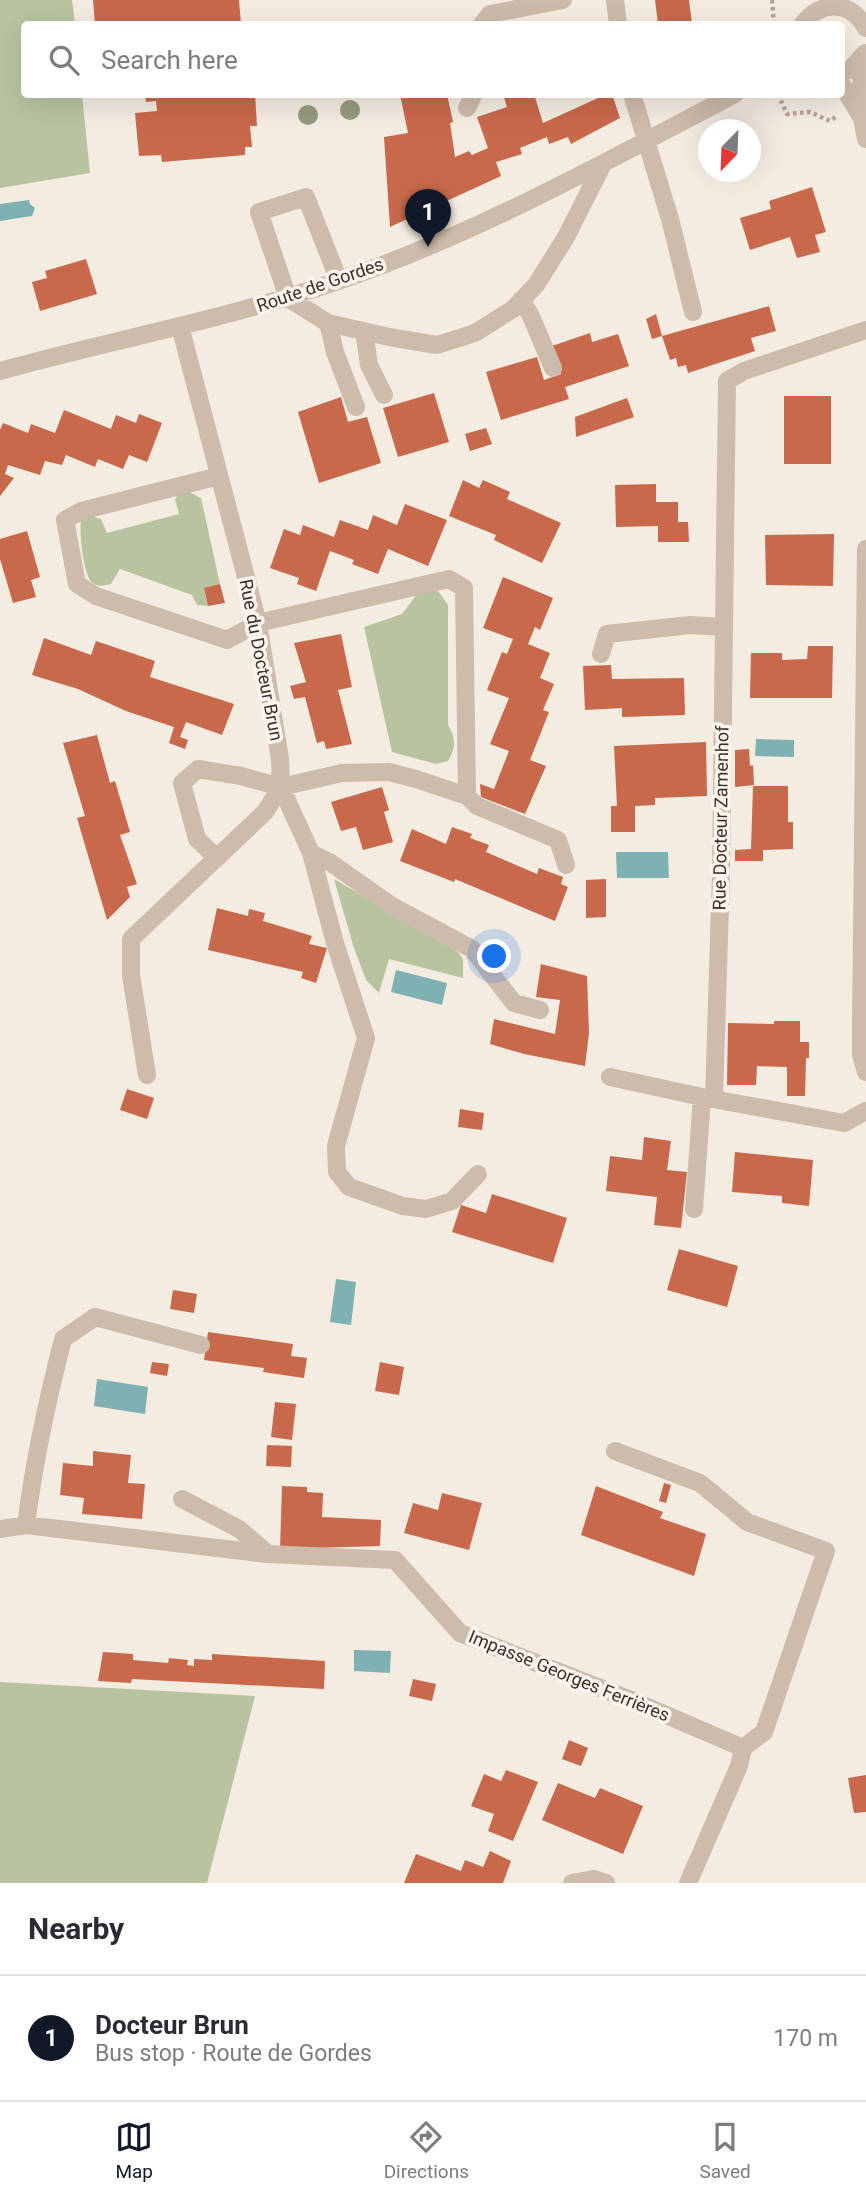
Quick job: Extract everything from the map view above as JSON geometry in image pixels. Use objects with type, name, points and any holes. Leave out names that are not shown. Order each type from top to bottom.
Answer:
[{"type":"street","points":[[484,21],[490,14],[563,0]]},
{"type":"street","points":[[615,0],[618,21]]},
{"type":"street","points":[[803,0],[803,21]]},
{"type":"street","points":[[806,21],[828,3],[858,9],[866,28]]},
{"type":"street","points":[[845,72],[863,56]]},
{"type":"street","points":[[863,56],[862,118],[866,139]]},
{"type":"street","points":[[845,90],[862,118]]},
{"type":"street","points":[[633,98],[670,219],[694,312]]},
{"type":"street","name":"Route de Gordes","points":[[0,371],[288,298],[339,281],[489,220],[728,98]]},
{"type":"street","points":[[339,281],[306,197],[258,212],[288,298],[328,323],[437,345],[475,333],[513,309],[536,285],[566,237],[603,164]]},
{"type":"street","points":[[521,300],[530,314],[553,368]]},
{"type":"street","points":[[328,323],[335,352],[356,407]]},
{"type":"street","name":"Rue du Docteur Brun","points":[[180,326],[258,623],[280,759],[281,787]]},
{"type":"street","name":"Rue Docteur Zamenhof","points":[[694,1209],[708,1098],[721,874],[727,381],[744,371],[866,330]]},
{"type":"street","points":[[364,331],[369,365],[384,395]]},
{"type":"street","points":[[219,476],[80,511],[65,520],[77,584],[96,596],[227,640],[258,623],[449,579],[464,588],[467,796]]},
{"type":"street","points":[[866,550],[861,1042],[861,1055],[866,1072]]},
{"type":"street","points":[[601,654],[607,634],[690,625],[724,627]]},
{"type":"street","points":[[217,858],[197,839],[182,783],[198,769],[241,776],[281,787],[342,773],[389,772],[416,779],[467,796],[477,806],[558,840],[566,865]]},
{"type":"street","points":[[281,787],[311,853],[335,943],[366,1038],[337,1146],[337,1172],[349,1187],[403,1206],[426,1209],[452,1201],[478,1174]]},
{"type":"street","points":[[147,1075],[131,975],[131,939],[265,813],[281,787]]},
{"type":"street","points":[[311,853],[331,863],[392,906],[472,949],[514,1003],[540,1010]]},
{"type":"street","points":[[610,1077],[844,1123],[866,1111]]},
{"type":"street","points":[[26,1525],[34,1469],[63,1339],[94,1317],[201,1345]]},
{"type":"street","points":[[615,1451],[700,1483],[747,1522],[826,1551],[764,1732],[743,1748],[739,1766],[688,1883]]},
{"type":"street","points":[[182,1499],[239,1529],[268,1554]]},
{"type":"street","name":"Impasse Georges Ferrières","points":[[0,1529],[26,1525],[268,1554],[395,1560],[460,1633],[636,1702],[743,1748]]},
{"type":"street","points":[[572,1883],[594,1879],[606,1883]]},
{"type":"path","points":[[772,0],[774,21]]},
{"type":"path","points":[[780,98],[787,114],[810,112],[830,121],[843,112]]},
{"type":"green space","points":[[0,0],[72,0],[75,21],[21,21],[21,98],[82,98],[90,173],[0,188]]},
{"type":"green space","points":[[179,492],[189,492],[201,498],[220,584],[204,589],[208,606],[197,605],[192,595],[120,569],[111,584],[94,584],[85,564],[81,543],[81,519],[90,516],[101,519],[107,533],[179,514],[175,500]]},
{"type":"green space","points":[[420,590],[438,591],[448,605],[448,725],[454,743],[448,761],[436,764],[392,752],[364,627],[402,614]]},
{"type":"green space","points":[[334,879],[458,952],[463,959],[463,978],[389,959],[379,993],[366,980]]},
{"type":"green space","points":[[0,1682],[255,1696],[207,1883],[0,1883]]},
{"type":"water","points":[[29,200],[35,208],[32,216],[0,221],[0,204]]},
{"type":"water","points":[[756,739],[794,740],[794,757],[755,756]]},
{"type":"water","points":[[616,852],[668,852],[669,878],[617,878]]},
{"type":"water","points":[[396,970],[447,983],[442,1005],[391,992]]},
{"type":"water","points":[[336,1279],[356,1282],[351,1325],[330,1322]]},
{"type":"water","points":[[97,1379],[148,1387],[145,1414],[94,1406]]},
{"type":"water","points":[[354,1650],[391,1651],[390,1673],[354,1671]]},
{"type":"building","points":[[93,0],[239,0],[241,21],[95,21]]},
{"type":"building","points":[[655,0],[689,0],[692,21],[658,21]]},
{"type":"building","points":[[146,98],[255,98],[257,126],[250,126],[252,147],[245,147],[245,155],[162,162],[161,155],[139,156],[135,113],[157,111],[156,101],[146,102]]},
{"type":"building","points":[[401,98],[448,98],[453,122],[450,123],[455,157],[469,151],[472,155],[488,148],[477,117],[507,107],[504,98],[535,98],[543,123],[598,98],[613,98],[620,118],[571,144],[568,137],[549,144],[547,137],[520,148],[522,154],[496,162],[501,176],[390,227],[384,137],[408,133]]},
{"type":"building","points":[[812,187],[826,232],[815,235],[820,252],[797,258],[790,237],[750,250],[740,218],[771,209],[769,201]]},
{"type":"building","points":[[86,259],[97,294],[40,311],[32,282],[47,278],[45,271]]},
{"type":"building","points":[[769,306],[776,331],[751,338],[755,351],[688,373],[686,365],[678,367],[676,358],[670,360],[662,336]]},
{"type":"building","points":[[656,314],[662,336],[652,339],[646,319]]},
{"type":"building","points":[[590,333],[592,342],[618,334],[629,366],[565,387],[569,399],[501,420],[486,372],[537,357],[544,380],[561,374],[552,346]]},
{"type":"building","points":[[434,393],[449,442],[398,457],[383,408]]},
{"type":"building","points":[[784,396],[831,396],[831,464],[784,464]]},
{"type":"building","points":[[341,397],[348,422],[367,417],[381,463],[319,483],[298,412]]},
{"type":"building","points":[[627,398],[634,417],[576,437],[575,417]]},
{"type":"building","points":[[64,410],[111,429],[116,415],[136,423],[139,414],[162,423],[147,462],[129,455],[123,469],[98,459],[95,467],[66,455],[62,465],[45,461],[40,475],[8,465],[5,474],[14,478],[0,496],[0,430],[3,423],[28,433],[31,424],[55,433]]},
{"type":"building","points":[[486,428],[492,444],[470,451],[465,434]]},
{"type":"building","points":[[463,480],[479,488],[483,480],[510,492],[507,499],[561,523],[542,563],[494,540],[496,535],[449,516]]},
{"type":"building","points":[[656,484],[656,502],[678,502],[678,522],[688,522],[689,542],[658,542],[658,526],[616,527],[615,485]]},
{"type":"building","points":[[405,504],[447,520],[428,566],[388,549],[378,574],[352,564],[354,560],[330,551],[316,591],[297,584],[299,578],[270,568],[284,529],[300,535],[303,525],[334,537],[340,520],[368,530],[373,515],[397,525]]},
{"type":"building","points":[[27,531],[40,577],[31,580],[36,597],[13,603],[0,559],[0,539]]},
{"type":"building","points":[[834,534],[833,586],[766,585],[765,535]]},
{"type":"building","points":[[503,577],[553,598],[540,630],[535,627],[528,644],[550,653],[540,678],[554,684],[543,710],[549,712],[530,760],[546,766],[525,814],[481,797],[480,784],[494,789],[509,751],[490,744],[509,698],[487,690],[502,652],[507,654],[513,639],[483,628]]},
{"type":"building","points":[[220,584],[225,603],[208,606],[204,588]]},
{"type":"building","points":[[341,634],[352,687],[338,690],[352,744],[326,749],[324,741],[317,743],[305,697],[294,699],[290,686],[306,682],[294,643]]},
{"type":"building","points":[[44,638],[91,655],[96,641],[155,661],[150,677],[234,704],[222,735],[186,722],[180,737],[188,740],[185,749],[169,743],[174,727],[126,711],[78,689],[32,675]]},
{"type":"building","points":[[808,646],[833,646],[832,698],[750,698],[751,653],[782,653],[782,660],[807,659]]},
{"type":"building","points":[[611,665],[612,679],[684,678],[685,715],[622,717],[622,708],[585,710],[583,666]]},
{"type":"building","points":[[97,735],[110,783],[115,781],[130,832],[120,835],[137,884],[127,887],[130,897],[107,920],[77,818],[85,816],[63,743]]},
{"type":"building","points":[[706,742],[707,796],[655,798],[655,805],[635,806],[635,832],[611,832],[611,806],[617,806],[614,746]]},
{"type":"building","points":[[749,749],[754,785],[735,787],[735,750]]},
{"type":"building","points":[[753,786],[788,786],[788,822],[793,822],[793,849],[763,850],[763,861],[735,861],[735,850],[751,849]]},
{"type":"building","points":[[382,787],[389,810],[384,812],[393,842],[363,850],[356,827],[341,831],[331,802]]},
{"type":"building","points":[[452,827],[472,834],[470,838],[489,845],[486,852],[537,874],[539,868],[563,877],[561,884],[568,887],[555,921],[455,879],[454,882],[400,861],[412,829],[446,844]]},
{"type":"building","points":[[606,879],[606,917],[586,918],[586,880]]},
{"type":"building","points":[[217,908],[248,916],[249,909],[265,913],[263,921],[312,936],[309,944],[327,948],[316,983],[301,978],[303,972],[208,950]]},
{"type":"building","points":[[541,964],[587,976],[589,1033],[585,1066],[490,1044],[494,1019],[555,1034],[560,1000],[536,997]]},
{"type":"building","points":[[774,1021],[800,1021],[800,1042],[809,1042],[805,1096],[787,1096],[787,1067],[757,1066],[756,1085],[727,1085],[728,1023],[774,1024]]},
{"type":"building","points":[[127,1089],[154,1098],[147,1119],[120,1110]]},
{"type":"building","points":[[460,1109],[484,1113],[482,1130],[458,1127]]},
{"type":"building","points":[[644,1137],[671,1141],[667,1170],[687,1172],[681,1228],[654,1225],[657,1197],[606,1191],[610,1156],[642,1160]]},
{"type":"building","points":[[735,1152],[813,1160],[809,1206],[782,1203],[782,1196],[732,1192]]},
{"type":"building","points":[[492,1194],[567,1218],[553,1263],[452,1232],[461,1205],[486,1213]]},
{"type":"building","points":[[679,1249],[738,1266],[727,1307],[667,1290]]},
{"type":"building","points":[[173,1290],[197,1294],[194,1313],[170,1309]]},
{"type":"building","points":[[208,1332],[293,1344],[291,1356],[307,1358],[304,1378],[263,1372],[264,1368],[204,1360]]},
{"type":"building","points":[[152,1362],[169,1364],[167,1376],[150,1373]]},
{"type":"building","points":[[380,1362],[404,1367],[399,1395],[375,1391]]},
{"type":"building","points":[[275,1402],[296,1404],[292,1440],[271,1437]]},
{"type":"building","points":[[267,1445],[292,1446],[291,1467],[266,1466]]},
{"type":"building","points":[[93,1451],[131,1455],[128,1483],[145,1484],[142,1519],[82,1514],[84,1498],[60,1495],[63,1463],[93,1466]]},
{"type":"building","points":[[664,1483],[671,1485],[666,1503],[659,1501]]},
{"type":"building","points":[[282,1486],[307,1487],[307,1492],[323,1493],[322,1517],[381,1520],[380,1546],[280,1549]]},
{"type":"building","points":[[596,1486],[663,1512],[660,1518],[706,1534],[694,1576],[581,1535]]},
{"type":"building","points":[[442,1493],[482,1503],[469,1550],[404,1533],[413,1503],[438,1510]]},
{"type":"building","points":[[103,1652],[133,1654],[133,1660],[168,1663],[169,1658],[188,1660],[187,1665],[194,1666],[194,1659],[212,1660],[212,1654],[325,1661],[324,1689],[132,1679],[131,1683],[98,1681]]},
{"type":"building","points":[[413,1679],[436,1684],[432,1701],[409,1696]]},
{"type":"building","points":[[569,1740],[588,1748],[581,1766],[562,1759]]},
{"type":"building","points":[[506,1770],[538,1782],[513,1841],[488,1831],[494,1814],[471,1806],[484,1774],[501,1781]]},
{"type":"building","points":[[866,1775],[866,1812],[854,1813],[848,1778]]},
{"type":"building","points":[[558,1783],[595,1798],[600,1788],[643,1806],[623,1854],[542,1820]]},
{"type":"building","points":[[490,1851],[511,1861],[503,1883],[404,1883],[416,1854],[461,1871],[465,1860],[483,1867]]},
{"type":"place","name":"Docteur Brun","points":[[428,247]]}]
